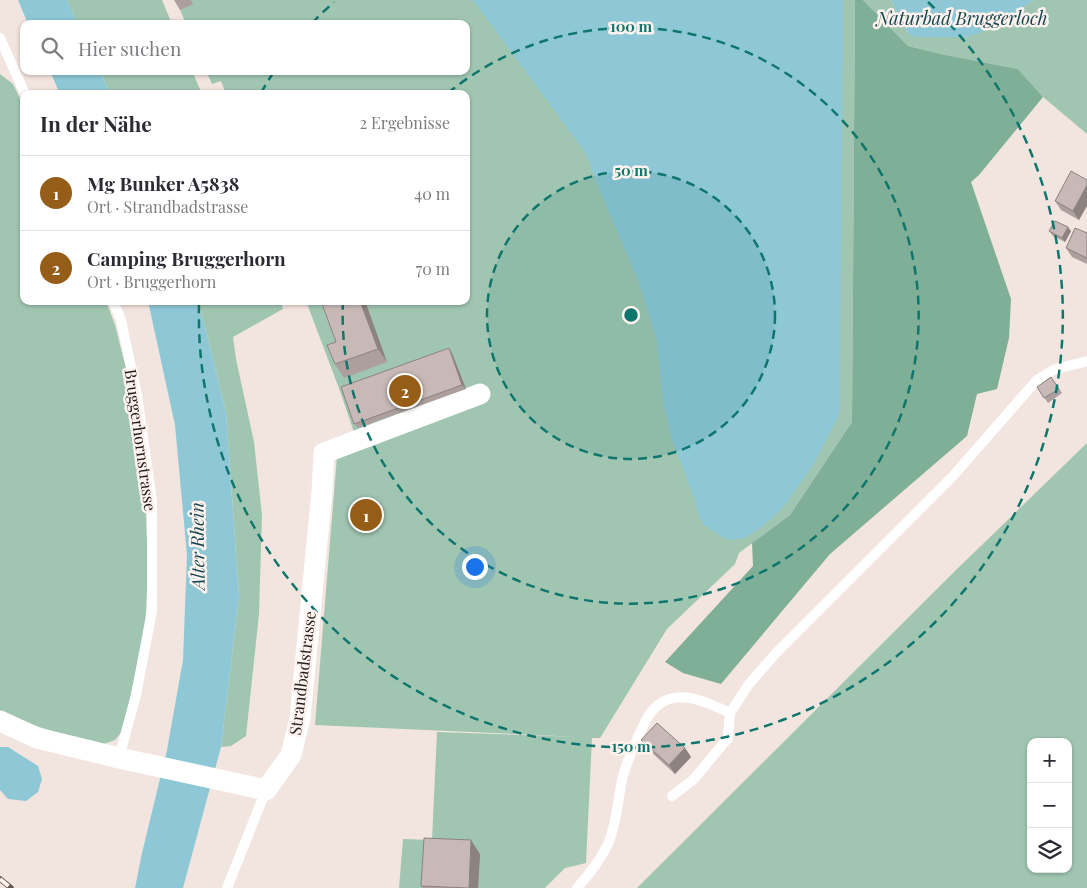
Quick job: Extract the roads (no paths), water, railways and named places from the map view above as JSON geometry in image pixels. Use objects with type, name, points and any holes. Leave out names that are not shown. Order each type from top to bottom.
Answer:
[{"type":"street","name":"Strandbadstrasse","points":[[266,790],[291,755],[300,718],[324,453],[480,394]]},
{"type":"street","points":[[0,722],[37,738],[266,790]]},
{"type":"lane","points":[[0,38],[23,90]]},
{"type":"lane","name":"Bruggerhornstrasse","points":[[115,305],[121,320],[137,395],[152,501],[152,612],[125,759]]},
{"type":"lane","points":[[672,796],[693,780],[728,738],[730,713],[749,684],[776,653],[953,476],[1037,380],[1053,370],[1087,361]]},
{"type":"lane","points":[[577,888],[608,843],[615,820],[622,778],[647,718],[658,706],[670,698],[686,697],[712,704],[730,713]]},
{"type":"lane","points":[[226,888],[266,790]]},
{"type":"water","points":[[18,0],[67,0],[76,20],[26,20]]},
{"type":"water","points":[[473,0],[843,0],[840,405],[838,417],[814,463],[785,505],[771,519],[744,538],[733,540],[724,538],[704,525],[699,517],[696,503],[671,436],[663,399],[657,340],[639,282],[585,152]]},
{"type":"water","name":"Naturbad Bruggerloch","points":[[891,0],[1034,0],[1001,22],[974,35],[965,37],[919,37],[908,33]]},
{"type":"water","points":[[52,75],[102,75],[108,90],[58,90]]},
{"type":"water","name":"Alter Rhein","points":[[149,305],[198,305],[205,326],[226,412],[239,596],[221,747],[183,888],[135,888],[167,750],[183,660],[187,555],[175,425]]},
{"type":"water","points":[[0,747],[8,747],[38,766],[42,779],[38,792],[26,801],[8,799],[0,790]]},
{"type":"railway","points":[[0,879],[11,888]]},
{"type":"place","name":"Camping Bruggerhorn","points":[[405,391]]},
{"type":"place","name":"Mg Bunker A5838","points":[[366,515]]}]
